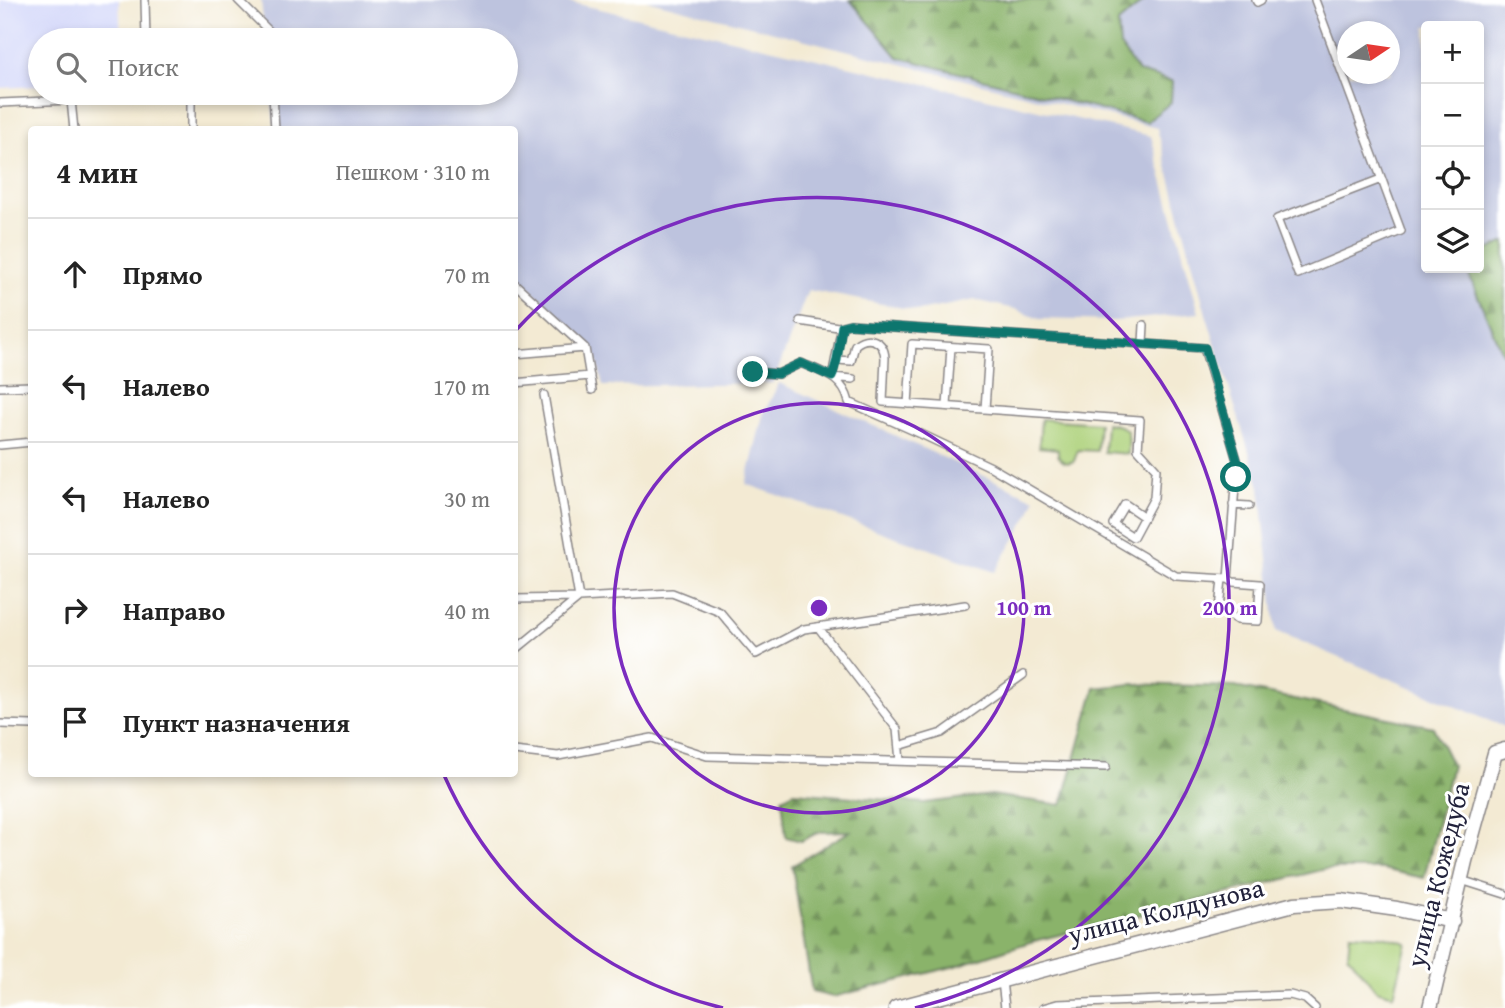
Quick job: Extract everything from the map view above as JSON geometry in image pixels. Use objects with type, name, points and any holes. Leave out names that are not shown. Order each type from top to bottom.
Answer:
[{"type":"street","name":"улица Кожедуба","points":[[1430,1008],[1461,880],[1500,752]]},
{"type":"street","name":"улица Колдунова","points":[[896,1008],[1002,978],[1294,904],[1341,901],[1452,921]]},
{"type":"lane","points":[[145,0],[145,28]]},
{"type":"lane","points":[[238,0],[266,28]]},
{"type":"lane","points":[[1256,0],[1261,0]]},
{"type":"lane","points":[[1315,0],[1401,231],[1298,274],[1277,219],[1381,179]]},
{"type":"lane","points":[[0,103],[28,102]]},
{"type":"lane","points":[[72,105],[74,126]]},
{"type":"lane","points":[[191,105],[191,126]]},
{"type":"lane","points":[[274,105],[275,126]]},
{"type":"lane","points":[[518,287],[584,348],[592,390]]},
{"type":"lane","points":[[753,372],[778,374],[801,363],[832,377],[845,388],[849,402],[991,467],[1176,576],[1225,579],[1260,584],[1258,621],[1237,620],[1219,609],[1225,579],[1237,460],[1205,348],[850,324],[842,326],[800,321]]},
{"type":"lane","points":[[1143,343],[1144,325]]},
{"type":"lane","points":[[832,377],[842,326]]},
{"type":"lane","points":[[837,360],[851,361],[855,345],[864,339],[879,342],[886,358],[883,402],[1140,420],[1138,449],[1156,470],[1154,498],[1144,517],[1133,537],[1113,524],[1125,504],[1144,517]]},
{"type":"lane","points":[[908,404],[912,344],[989,349],[985,409]]},
{"type":"lane","points":[[947,406],[951,347]]},
{"type":"lane","points":[[518,354],[584,348]]},
{"type":"lane","points":[[518,383],[590,376]]},
{"type":"lane","points":[[832,377],[853,379]]},
{"type":"lane","points":[[0,387],[28,386]]},
{"type":"lane","points":[[544,395],[579,598]]},
{"type":"lane","points":[[0,445],[28,442]]},
{"type":"lane","points":[[1233,505],[1249,506]]},
{"type":"lane","points":[[518,599],[672,593],[720,612],[756,654],[804,629],[965,605]]},
{"type":"lane","points":[[518,648],[579,598]]},
{"type":"lane","points":[[818,626],[897,729],[900,761]]},
{"type":"lane","points":[[898,746],[942,733],[1023,675]]},
{"type":"lane","points":[[0,724],[28,725]]},
{"type":"lane","points":[[518,751],[558,756],[652,738],[707,756],[1106,767]]},
{"type":"lane","points":[[1461,880],[1505,894]]},
{"type":"lane","points":[[1002,978],[1005,1008]]},
{"type":"lane","points":[[1043,1008],[1057,1004],[1290,995],[1305,999],[1315,1008]]},
{"type":"shaded area","points":[[0,0],[119,0],[120,28],[28,28],[28,87],[0,88]]},
{"type":"shaded area","points":[[261,0],[561,0],[1151,136],[1199,313],[1115,321],[1039,319],[1015,309],[975,300],[919,311],[808,290],[773,383],[603,386],[594,349],[518,278],[518,126],[275,126],[272,105],[518,105],[518,28],[264,28]]},
{"type":"shaded area","points":[[646,0],[1505,0],[1505,727],[1276,631],[1260,487],[1206,314],[1157,128]]},
{"type":"shaded area","points":[[779,383],[1035,499],[1029,515],[995,572],[746,484],[763,415]]},
{"type":"green space","points":[[850,0],[1145,0],[1118,23],[1120,46],[1138,72],[1172,81],[1171,102],[1147,122],[898,57]]},
{"type":"green space","points":[[1505,242],[1505,351],[1502,353],[1468,273],[1484,273],[1484,252]]},
{"type":"green space","points":[[1041,419],[1099,423],[1097,451],[1078,450],[1074,461],[1062,461],[1058,449],[1039,447]]},
{"type":"green space","points":[[1106,423],[1120,426],[1127,431],[1128,454],[1104,452]]},
{"type":"green space","points":[[1132,684],[1235,687],[1433,727],[1452,765],[1424,878],[1382,869],[1326,869],[1030,942],[956,966],[833,997],[812,992],[792,866],[850,831],[819,832],[801,841],[786,837],[782,798],[794,792],[924,803],[991,795],[1062,805],[1095,688]]},
{"type":"green space","points":[[1350,934],[1383,936],[1407,943],[1394,995],[1376,990],[1348,955]]},
{"type":"route","points":[[753,372],[778,374],[801,363],[832,377],[842,326],[850,324],[1205,348],[1237,460],[1236,477]]}]
